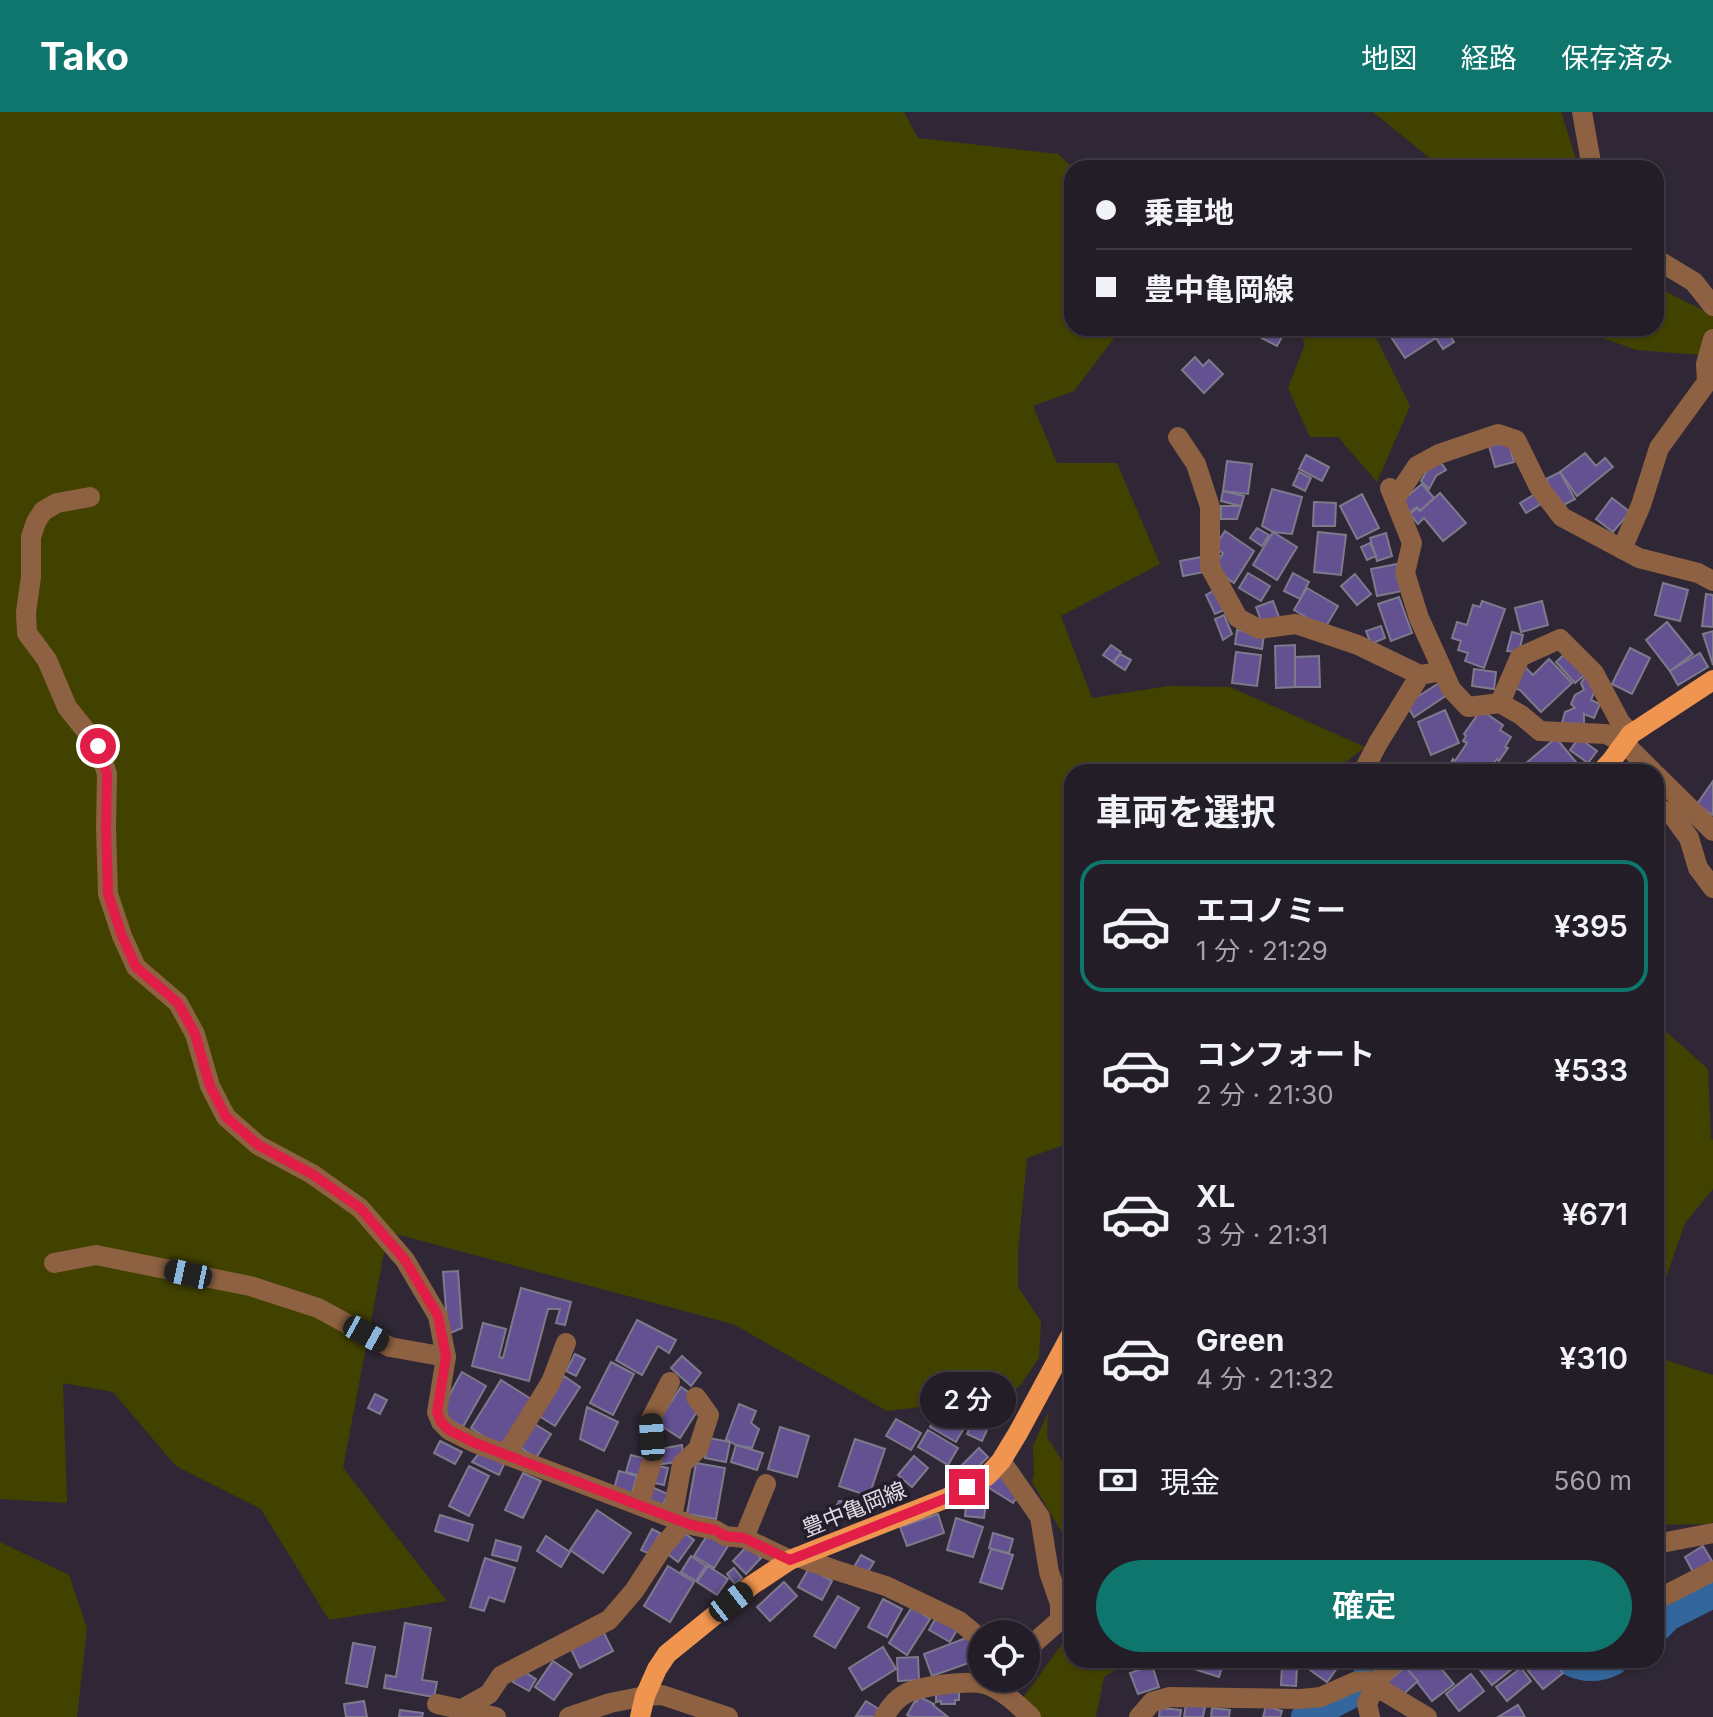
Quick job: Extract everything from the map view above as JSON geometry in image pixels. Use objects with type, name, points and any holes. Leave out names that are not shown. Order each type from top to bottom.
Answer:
[{"type":"main road","points":[[1608,764],[1627,739],[1713,680]]},
{"type":"main road","name":"豊中亀岡線","points":[[640,1717],[645,1696],[667,1654],[752,1585],[794,1559],[947,1498],[987,1476],[1001,1461],[1064,1347]]},
{"type":"street","points":[[1582,112],[1591,160]]},
{"type":"street","points":[[1664,264],[1694,282],[1713,306]]},
{"type":"street","points":[[1622,549],[1641,505],[1659,448],[1707,382],[1706,364],[1713,339]]},
{"type":"street","points":[[1627,739],[1606,734],[1540,731],[1500,703],[1468,707],[1451,689],[1419,618],[1405,573],[1412,543],[1392,494],[1417,466],[1439,454],[1498,434],[1516,440],[1539,487],[1562,517],[1639,558],[1698,573],[1713,581]]},
{"type":"street","points":[[1178,437],[1196,464],[1210,507],[1210,567],[1238,618],[1259,629],[1296,624],[1358,645],[1420,675],[1443,671]]},
{"type":"street","points":[[90,497],[57,503],[43,511],[36,522],[31,537],[27,633],[47,660],[67,707],[98,746],[107,774],[108,894],[122,936],[136,967],[178,1003],[195,1034],[210,1086],[226,1117],[258,1145],[312,1174],[360,1208],[405,1260],[438,1316],[446,1357],[437,1412],[441,1422],[449,1430],[506,1455],[678,1520],[715,1530],[725,1536],[744,1538],[794,1559],[886,1586],[959,1621],[968,1628]]},
{"type":"street","points":[[1500,703],[1520,657],[1560,639],[1594,673],[1627,739],[1648,764]]},
{"type":"street","points":[[1367,764],[1420,675]]},
{"type":"street","points":[[1664,782],[1713,831]]},
{"type":"street","points":[[1664,811],[1670,812],[1689,838],[1698,868],[1713,888]]},
{"type":"street","points":[[54,1263],[96,1255],[250,1286],[318,1308],[390,1347],[446,1357]]},
{"type":"street","points":[[506,1455],[551,1382],[566,1343]]},
{"type":"street","points":[[639,1505],[654,1454],[651,1419],[670,1382]]},
{"type":"street","points":[[451,1709],[489,1694],[501,1676],[609,1620],[634,1591],[678,1520],[682,1464],[698,1449],[709,1415],[696,1397]]},
{"type":"street","points":[[1001,1461],[1040,1517],[1049,1572],[1060,1604],[1060,1620],[1040,1638]]},
{"type":"street","points":[[744,1538],[766,1484]]},
{"type":"street","points":[[1664,1542],[1713,1533]]},
{"type":"street","points":[[1664,1596],[1713,1571]]},
{"type":"street","points":[[1370,1717],[1367,1703],[1389,1668]]},
{"type":"street","points":[[1139,1717],[1152,1702],[1170,1697],[1301,1699],[1321,1697],[1355,1682],[1367,1681],[1427,1717]]},
{"type":"street","points":[[891,1713],[906,1693],[968,1682]]},
{"type":"street","points":[[1003,1692],[1031,1717]]},
{"type":"street","points":[[569,1717],[610,1703],[662,1695],[728,1717]]},
{"type":"street","points":[[451,1709],[496,1717]]},
{"type":"shaded area","points":[[0,112],[904,112],[918,138],[1058,154],[1064,160],[1064,336],[1116,336],[1074,391],[1033,406],[1057,463],[1117,463],[1160,564],[1061,616],[1092,698],[1169,686],[1230,687],[1365,747],[1343,764],[1064,764],[1064,1145],[1027,1158],[1018,1251],[1018,1287],[1041,1321],[1039,1358],[1019,1387],[995,1398],[887,1411],[733,1324],[388,1232],[343,1468],[447,1601],[329,1620],[261,1509],[176,1466],[113,1392],[63,1383],[67,1503],[0,1499]]},
{"type":"shaded area","points":[[1373,112],[1561,112],[1576,160],[1432,160]]},
{"type":"shaded area","points":[[1664,291],[1713,315],[1713,328],[1701,355],[1637,350],[1596,336],[1664,336]]},
{"type":"shaded area","points":[[1302,336],[1375,336],[1410,406],[1377,482],[1338,437],[1310,437],[1288,388],[1305,344]]},
{"type":"shaded area","points":[[1664,1030],[1708,1069],[1713,1189],[1685,1223],[1664,1283]]},
{"type":"shaded area","points":[[1664,1360],[1713,1375],[1713,1522],[1664,1525]]},
{"type":"shaded area","points":[[1048,1413],[1047,1437],[1064,1463],[1064,1536],[1032,1482],[1033,1446]]},
{"type":"shaded area","points":[[0,1542],[69,1575],[87,1628],[77,1717],[0,1717]]},
{"type":"shaded area","points":[[1064,1641],[1064,1668],[1118,1668],[1104,1677],[1096,1717],[1041,1717],[1023,1698],[1027,1692],[1040,1692],[1040,1674]]},
{"type":"building","points":[[1261,336],[1283,336],[1277,346]]},
{"type":"building","points":[[1390,336],[1450,336],[1454,342],[1443,349],[1436,338],[1405,358]]},
{"type":"building","points":[[1195,357],[1203,366],[1209,360],[1223,374],[1204,393],[1182,370]]},
{"type":"building","points":[[1508,441],[1514,462],[1495,467],[1489,446]]},
{"type":"building","points":[[1585,453],[1596,466],[1605,458],[1613,467],[1577,496],[1560,472]]},
{"type":"building","points":[[1306,455],[1329,467],[1322,481],[1299,469]]},
{"type":"building","points":[[1227,461],[1252,464],[1248,494],[1223,491]]},
{"type":"building","points":[[1440,461],[1446,470],[1436,476],[1429,489],[1421,481],[1429,467]]},
{"type":"building","points":[[1299,472],[1311,478],[1305,491],[1293,485]]},
{"type":"building","points":[[1560,472],[1575,499],[1560,507],[1546,479]]},
{"type":"building","points":[[1422,484],[1434,498],[1420,511],[1417,507],[1409,513],[1404,499]]},
{"type":"building","points":[[1272,489],[1302,497],[1292,534],[1273,532],[1262,526]]},
{"type":"building","points":[[1223,491],[1244,496],[1241,506],[1221,501]]},
{"type":"building","points":[[1440,493],[1466,523],[1443,541],[1424,518],[1418,524],[1410,514],[1417,508],[1420,511]]},
{"type":"building","points":[[1362,494],[1379,528],[1357,539],[1340,506]]},
{"type":"building","points":[[1535,494],[1541,504],[1526,513],[1520,503]]},
{"type":"building","points":[[1612,498],[1630,512],[1613,532],[1596,519]]},
{"type":"building","points":[[1314,502],[1336,503],[1335,526],[1313,526]]},
{"type":"building","points":[[1221,506],[1241,506],[1237,519],[1221,519]]},
{"type":"building","points":[[1257,528],[1269,535],[1262,546],[1250,538]]},
{"type":"building","points":[[1225,531],[1254,551],[1234,583],[1213,569],[1223,553],[1214,548]]},
{"type":"building","points":[[1273,532],[1297,547],[1277,580],[1253,565]]},
{"type":"building","points":[[1318,532],[1346,535],[1341,575],[1314,572]]},
{"type":"building","points":[[1386,533],[1392,556],[1377,561],[1370,538]]},
{"type":"building","points":[[1370,543],[1376,556],[1367,560],[1361,547]]},
{"type":"building","points":[[1201,557],[1204,572],[1183,576],[1180,561]]},
{"type":"building","points":[[1397,564],[1402,591],[1377,596],[1371,569]]},
{"type":"building","points":[[1248,573],[1270,586],[1261,601],[1239,588]]},
{"type":"building","points":[[1293,573],[1309,582],[1300,599],[1284,591]]},
{"type":"building","points":[[1355,574],[1371,594],[1357,605],[1341,586]]},
{"type":"building","points":[[1663,583],[1688,590],[1680,621],[1655,615]]},
{"type":"building","points":[[1307,588],[1338,606],[1325,628],[1294,610]]},
{"type":"building","points":[[1215,590],[1224,610],[1215,614],[1206,595]]},
{"type":"building","points":[[1706,594],[1713,595],[1713,627],[1702,626]]},
{"type":"building","points":[[1399,597],[1412,633],[1391,641],[1378,604]]},
{"type":"building","points":[[1273,601],[1279,617],[1262,623],[1256,607]]},
{"type":"building","points":[[1482,601],[1505,609],[1484,668],[1465,661],[1468,653],[1458,650],[1461,641],[1452,638],[1457,622],[1467,625],[1473,605],[1480,607]]},
{"type":"building","points":[[1542,601],[1548,625],[1521,632],[1515,608]]},
{"type":"building","points":[[1224,615],[1232,634],[1223,640],[1215,619]]},
{"type":"building","points":[[1667,622],[1693,654],[1670,671],[1646,640]]},
{"type":"building","points":[[1381,626],[1385,638],[1371,644],[1366,631]]},
{"type":"building","points":[[1237,630],[1264,635],[1262,649],[1235,644]]},
{"type":"building","points":[[1713,631],[1713,665],[1703,634]]},
{"type":"building","points":[[1512,632],[1523,635],[1519,652],[1507,651]]},
{"type":"building","points":[[1111,645],[1121,652],[1113,662],[1103,655]]},
{"type":"building","points":[[1295,645],[1295,687],[1276,688],[1275,646]]},
{"type":"building","points":[[1630,648],[1650,658],[1632,694],[1612,684]]},
{"type":"building","points":[[1568,651],[1587,673],[1575,683],[1556,662]]},
{"type":"building","points":[[1236,652],[1261,655],[1257,686],[1232,683]]},
{"type":"building","points":[[1700,653],[1708,667],[1678,685],[1670,671]]},
{"type":"building","points":[[1120,654],[1131,660],[1125,670],[1114,663]]},
{"type":"building","points":[[1319,656],[1320,687],[1295,687],[1295,657]]},
{"type":"building","points":[[1549,659],[1572,683],[1541,712],[1520,690],[1511,687],[1521,663],[1533,675]]},
{"type":"building","points":[[1474,669],[1496,672],[1494,689],[1472,686]]},
{"type":"building","points":[[1586,676],[1596,688],[1591,700],[1600,704],[1594,718],[1584,714],[1584,724],[1562,723],[1565,712],[1575,708],[1571,704],[1575,695],[1584,690],[1581,683]]},
{"type":"building","points":[[1439,683],[1447,695],[1414,717],[1406,704]]},
{"type":"building","points":[[1445,710],[1459,743],[1431,755],[1418,722]]},
{"type":"building","points":[[1481,710],[1503,725],[1500,730],[1511,737],[1505,747],[1508,748],[1493,764],[1450,764],[1467,743],[1463,741],[1464,734]]},
{"type":"building","points":[[1556,738],[1576,762],[1574,764],[1525,764]]},
{"type":"building","points":[[1579,738],[1597,751],[1588,763],[1570,750]]},
{"type":"building","points":[[1713,781],[1713,813],[1712,815],[1697,804]]},
{"type":"building","points":[[458,1271],[462,1328],[448,1334],[443,1272]]},
{"type":"building","points":[[521,1288],[571,1302],[565,1325],[556,1323],[560,1309],[548,1309],[529,1381],[472,1366],[483,1323],[506,1329],[499,1357],[503,1358]]},
{"type":"building","points":[[637,1320],[676,1340],[669,1353],[658,1346],[642,1375],[616,1360]]},
{"type":"building","points":[[575,1354],[585,1359],[576,1376],[566,1371]]},
{"type":"building","points":[[682,1356],[701,1373],[691,1386],[671,1368]]},
{"type":"building","points":[[611,1362],[634,1374],[613,1415],[590,1403]]},
{"type":"building","points":[[462,1372],[486,1386],[463,1427],[439,1414]]},
{"type":"building","points":[[564,1376],[580,1387],[555,1426],[539,1416]]},
{"type":"building","points":[[501,1380],[531,1399],[500,1447],[471,1428]]},
{"type":"building","points":[[681,1387],[696,1397],[700,1407],[680,1438],[657,1423]]},
{"type":"building","points":[[375,1394],[387,1400],[380,1414],[368,1408]]},
{"type":"building","points":[[946,1399],[972,1414],[956,1442],[930,1427]]},
{"type":"building","points":[[739,1404],[756,1411],[751,1423],[759,1429],[752,1448],[726,1439]]},
{"type":"building","points":[[587,1407],[618,1422],[604,1451],[580,1439]]},
{"type":"building","points":[[980,1413],[992,1419],[982,1441],[967,1434],[974,1418],[977,1419]]},
{"type":"building","points":[[896,1419],[921,1433],[911,1450],[886,1436]]},
{"type":"building","points":[[533,1423],[551,1434],[536,1458],[518,1446]]},
{"type":"building","points":[[780,1427],[809,1436],[797,1477],[768,1469]]},
{"type":"building","points":[[928,1430],[958,1448],[948,1465],[918,1447]]},
{"type":"building","points":[[709,1438],[730,1442],[726,1462],[705,1458]]},
{"type":"building","points":[[855,1439],[885,1449],[869,1496],[839,1486]]},
{"type":"building","points":[[440,1441],[462,1452],[455,1464],[434,1453]]},
{"type":"building","points":[[682,1445],[684,1461],[662,1464],[660,1449]]},
{"type":"building","points":[[736,1445],[763,1453],[757,1470],[731,1462]]},
{"type":"building","points":[[979,1448],[988,1457],[970,1475],[961,1466]]},
{"type":"building","points":[[481,1451],[505,1462],[499,1475],[472,1462]]},
{"type":"building","points":[[631,1455],[646,1459],[641,1476],[626,1472]]},
{"type":"building","points":[[914,1456],[928,1468],[912,1487],[898,1475]]},
{"type":"building","points":[[696,1463],[725,1468],[716,1519],[687,1514]]},
{"type":"building","points":[[654,1465],[668,1468],[664,1485],[650,1482]]},
{"type":"building","points":[[469,1466],[489,1476],[469,1516],[449,1506]]},
{"type":"building","points":[[619,1471],[637,1476],[631,1497],[613,1492]]},
{"type":"building","points":[[523,1473],[541,1481],[523,1518],[505,1510]]},
{"type":"building","points":[[1003,1475],[1019,1494],[1013,1503],[986,1486]]},
{"type":"building","points":[[649,1486],[668,1494],[661,1509],[643,1500]]},
{"type":"building","points":[[967,1493],[987,1496],[984,1518],[965,1516]]},
{"type":"building","points":[[839,1501],[859,1502],[849,1521],[833,1513]]},
{"type":"building","points":[[597,1510],[631,1533],[603,1573],[570,1550]]},
{"type":"building","points":[[938,1514],[944,1533],[907,1546],[900,1527]]},
{"type":"building","points":[[440,1515],[473,1525],[468,1541],[435,1531]]},
{"type":"building","points":[[956,1518],[983,1527],[973,1557],[947,1550]]},
{"type":"building","points":[[652,1529],[660,1533],[650,1554],[641,1550]]},
{"type":"building","points":[[680,1530],[694,1540],[678,1562],[665,1552]]},
{"type":"building","points":[[993,1533],[1013,1539],[1009,1553],[989,1548]]},
{"type":"building","points":[[708,1534],[728,1546],[714,1568],[694,1556]]},
{"type":"building","points":[[546,1536],[570,1552],[561,1567],[537,1551]]},
{"type":"building","points":[[496,1540],[521,1547],[517,1561],[492,1555]]},
{"type":"building","points":[[748,1545],[761,1558],[746,1574],[733,1561]]},
{"type":"building","points":[[1703,1546],[1712,1561],[1693,1572],[1685,1557]]},
{"type":"building","points":[[991,1549],[1013,1555],[1002,1589],[980,1582]]},
{"type":"building","points":[[861,1555],[874,1562],[866,1575],[854,1567]]},
{"type":"building","points":[[691,1556],[706,1566],[696,1581],[681,1572]]},
{"type":"building","points":[[485,1558],[515,1568],[504,1602],[489,1597],[484,1611],[470,1607]]},
{"type":"building","points":[[668,1566],[694,1582],[670,1622],[644,1606]]},
{"type":"building","points":[[708,1566],[728,1579],[717,1595],[697,1582]]},
{"type":"building","points":[[734,1568],[742,1578],[735,1584],[727,1574]]},
{"type":"building","points":[[809,1568],[832,1581],[822,1600],[798,1587]]},
{"type":"building","points":[[784,1582],[797,1596],[770,1621],[757,1607]]},
{"type":"building","points":[[838,1596],[859,1608],[835,1648],[814,1636]]},
{"type":"building","points":[[883,1599],[902,1609],[887,1637],[868,1627]]},
{"type":"building","points":[[912,1607],[930,1619],[907,1655],[889,1643]]},
{"type":"building","points":[[937,1616],[958,1628],[950,1642],[929,1630]]},
{"type":"building","points":[[405,1623],[431,1628],[422,1680],[437,1682],[434,1697],[384,1688],[386,1675],[396,1677]]},
{"type":"building","points":[[604,1633],[613,1651],[580,1668],[571,1649]]},
{"type":"building","points":[[968,1637],[968,1663],[932,1676],[924,1654]]},
{"type":"building","points":[[353,1643],[375,1647],[367,1687],[346,1683]]},
{"type":"building","points":[[883,1647],[896,1669],[862,1690],[849,1668]]},
{"type":"building","points":[[918,1657],[919,1680],[898,1681],[897,1658]]},
{"type":"building","points":[[553,1661],[572,1674],[554,1700],[535,1687]]},
{"type":"building","points":[[1153,1668],[1159,1687],[1138,1694],[1130,1673]]},
{"type":"building","points":[[1191,1668],[1222,1668],[1219,1677]]},
{"type":"building","points":[[1282,1668],[1297,1668],[1296,1686],[1281,1685]]},
{"type":"building","points":[[1311,1668],[1337,1668],[1327,1682],[1310,1670]]},
{"type":"building","points":[[1404,1668],[1418,1681],[1398,1699],[1385,1684]]},
{"type":"building","points":[[1441,1668],[1454,1684],[1432,1701],[1407,1669]]},
{"type":"building","points":[[1478,1668],[1513,1668],[1492,1685]]},
{"type":"building","points":[[1521,1668],[1531,1681],[1507,1701],[1496,1687]]},
{"type":"building","points":[[1532,1668],[1559,1668],[1563,1673],[1543,1689],[1528,1671]]},
{"type":"building","points":[[520,1669],[536,1679],[529,1691],[513,1682]]},
{"type":"building","points":[[1471,1674],[1484,1691],[1459,1711],[1446,1694]]},
{"type":"building","points":[[959,1688],[959,1700],[955,1700],[955,1704],[936,1702],[936,1689]]},
{"type":"building","points":[[920,1697],[934,1704],[948,1717],[907,1715]]},
{"type":"building","points":[[364,1701],[367,1717],[346,1717],[344,1704]]},
{"type":"building","points":[[866,1701],[882,1711],[878,1717],[856,1716]]},
{"type":"building","points":[[1186,1704],[1205,1707],[1203,1717],[1184,1717]]},
{"type":"building","points":[[1518,1705],[1525,1717],[1498,1717]]},
{"type":"building","points":[[1266,1706],[1282,1711],[1280,1717],[1263,1717]]},
{"type":"building","points":[[1160,1708],[1181,1710],[1180,1717],[1159,1717]]},
{"type":"building","points":[[1212,1708],[1230,1710],[1229,1717],[1211,1717]]},
{"type":"building","points":[[400,1710],[423,1713],[422,1717],[399,1717]]},
{"type":"waterway","points":[[1664,1620],[1713,1593]]},
{"type":"waterway","points":[[1306,1717],[1356,1691],[1365,1681]]},
{"type":"route","points":[[98,746],[107,774],[108,894],[136,967],[178,1003],[195,1034],[210,1086],[226,1117],[258,1145],[312,1174],[360,1208],[405,1260],[438,1316],[446,1357],[437,1412],[449,1430],[475,1443],[691,1525],[715,1530],[725,1536],[744,1538],[790,1560],[947,1498],[967,1487]]}]
